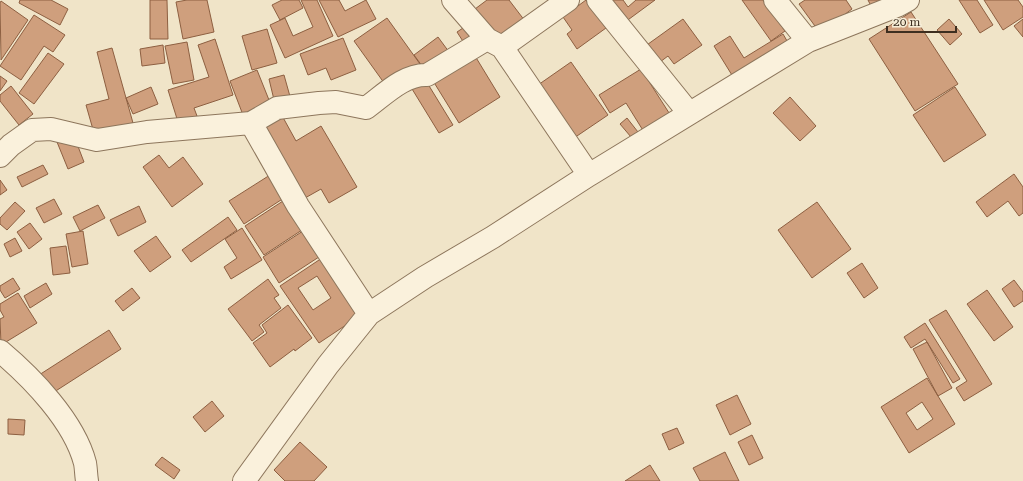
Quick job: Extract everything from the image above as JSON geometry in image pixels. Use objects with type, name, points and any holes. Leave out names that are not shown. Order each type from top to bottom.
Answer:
[{"type":"street","points":[[453,0],[494,43],[589,175]]},
{"type":"street","points":[[0,156],[11,145],[32,130],[51,129],[97,140],[148,132],[251,123],[277,108],[319,103],[336,102],[366,108],[402,81],[419,75],[427,75],[494,43],[568,0]]},
{"type":"street","points":[[598,0],[689,113]]},
{"type":"street","points":[[775,0],[808,41]]},
{"type":"street","points":[[244,481],[328,365],[369,314],[424,277],[493,237],[589,175],[808,41],[901,2]]},
{"type":"street","points":[[251,123],[298,206],[369,314]]},
{"type":"street","points":[[0,351],[13,362],[51,402],[72,433],[85,463],[87,481]]},
{"type":"building","points":[[20,0],[51,0],[68,9],[60,25],[19,3]]},
{"type":"building","points":[[150,0],[167,0],[168,39],[150,39]]},
{"type":"building","points":[[187,0],[207,0],[214,32],[183,39],[176,2]]},
{"type":"building","points":[[282,0],[299,0],[303,8],[280,20],[272,5]]},
{"type":"building","points":[[301,0],[317,0],[333,36],[285,58],[270,25],[285,18],[293,36],[313,27]]},
{"type":"building","points":[[319,0],[339,0],[345,11],[366,0],[376,19],[338,37]]},
{"type":"building","points":[[487,0],[509,0],[525,21],[499,41],[475,9]]},
{"type":"building","points":[[586,0],[606,28],[577,49],[567,34],[572,30],[563,17]]},
{"type":"building","points":[[602,0],[623,0],[628,7],[636,0],[655,0],[621,25]]},
{"type":"building","points":[[742,0],[763,0],[785,31],[771,41]]},
{"type":"building","points":[[805,0],[846,0],[852,9],[820,33],[799,4]]},
{"type":"building","points":[[868,0],[883,0],[871,6]]},
{"type":"building","points":[[959,0],[977,0],[993,25],[980,33]]},
{"type":"building","points":[[984,0],[1018,0],[1023,7],[1023,17],[1003,30]]},
{"type":"building","points":[[1,1],[28,20],[1,60],[0,3]]},
{"type":"building","points":[[911,12],[958,84],[915,111],[869,39]]},
{"type":"building","points":[[34,15],[65,35],[53,52],[44,46],[21,80],[0,66]]},
{"type":"building","points":[[387,18],[420,64],[387,87],[354,41]]},
{"type":"building","points":[[683,19],[702,45],[674,64],[668,56],[656,65],[644,47]]},
{"type":"building","points":[[949,19],[962,34],[950,45],[937,30]]},
{"type":"building","points":[[1023,19],[1023,37],[1014,26]]},
{"type":"building","points":[[466,26],[475,41],[466,46],[457,32]]},
{"type":"building","points":[[267,29],[277,63],[252,70],[242,36]]},
{"type":"building","points":[[783,34],[790,46],[735,80],[714,46],[730,36],[744,58]]},
{"type":"building","points":[[438,37],[452,56],[428,74],[414,55]]},
{"type":"building","points":[[343,38],[356,70],[331,80],[326,68],[308,75],[300,54]]},
{"type":"building","points":[[215,39],[233,95],[194,108],[197,116],[178,122],[168,90],[209,77],[198,45]]},
{"type":"building","points":[[187,42],[194,80],[173,84],[165,46]]},
{"type":"building","points":[[163,45],[165,63],[142,66],[140,49]]},
{"type":"building","points":[[112,48],[133,123],[94,133],[86,105],[109,99],[97,52]]},
{"type":"building","points":[[472,51],[500,97],[459,123],[430,76]]},
{"type":"building","points":[[48,53],[64,64],[34,104],[19,93]]},
{"type":"building","points":[[571,62],[608,115],[574,138],[538,85]]},
{"type":"building","points":[[641,69],[671,116],[644,132],[626,103],[610,113],[599,95]]},
{"type":"building","points":[[257,70],[271,105],[243,115],[230,81]]},
{"type":"building","points":[[284,75],[291,100],[275,104],[269,79]]},
{"type":"building","points":[[0,76],[7,81],[0,91]]},
{"type":"building","points":[[423,76],[453,125],[439,133],[409,84]]},
{"type":"building","points":[[11,86],[33,114],[19,125],[0,101],[0,95]]},
{"type":"building","points":[[151,87],[158,104],[133,114],[126,98]]},
{"type":"building","points":[[955,87],[986,135],[944,162],[913,115]]},
{"type":"building","points":[[790,97],[816,126],[800,141],[773,113]]},
{"type":"building","points":[[280,112],[296,141],[321,126],[357,187],[329,203],[321,189],[305,198],[260,124]]},
{"type":"building","points":[[627,118],[638,132],[631,137],[620,124]]},
{"type":"building","points":[[74,136],[84,162],[68,169],[57,142]]},
{"type":"building","points":[[159,155],[169,168],[183,157],[203,184],[172,207],[143,167]]},
{"type":"building","points":[[43,165],[48,174],[22,187],[17,177]]},
{"type":"building","points":[[1014,174],[1023,187],[1023,213],[1019,216],[1008,201],[987,217],[976,202]]},
{"type":"building","points":[[270,175],[284,198],[244,224],[229,201]]},
{"type":"building","points":[[0,180],[7,190],[0,195]]},
{"type":"building","points":[[54,199],[62,214],[44,223],[36,208]]},
{"type":"building","points":[[286,199],[305,228],[264,255],[245,226]]},
{"type":"building","points":[[15,202],[25,211],[7,230],[0,224],[0,218]]},
{"type":"building","points":[[817,202],[851,249],[812,278],[778,230]]},
{"type":"building","points":[[98,205],[105,218],[80,231],[73,217]]},
{"type":"building","points":[[139,206],[146,222],[118,236],[110,220]]},
{"type":"building","points":[[228,217],[237,230],[191,262],[182,250]]},
{"type":"building","points":[[30,223],[42,239],[29,249],[17,232]]},
{"type":"building","points":[[242,228],[262,260],[231,279],[224,267],[237,258],[225,239]]},
{"type":"building","points":[[306,229],[322,255],[279,283],[263,257]]},
{"type":"building","points":[[83,231],[88,264],[72,267],[66,234]]},
{"type":"building","points":[[156,236],[171,257],[150,272],[134,251]]},
{"type":"building","points":[[15,238],[22,251],[10,257],[4,244]]},
{"type":"building","points":[[66,246],[70,273],[53,275],[50,248]]},
{"type":"building","points":[[322,258],[361,315],[319,343],[280,286]],"holes":[[[317,276],[331,298],[313,310],[298,288]]]},
{"type":"building","points":[[862,263],[878,288],[864,298],[847,273]]},
{"type":"building","points":[[13,278],[20,289],[5,298],[0,290],[0,286]]},
{"type":"building","points":[[268,279],[279,295],[274,298],[281,308],[259,325],[264,332],[252,341],[228,309]]},
{"type":"building","points":[[1014,280],[1023,292],[1023,301],[1014,307],[1002,289]]},
{"type":"building","points":[[46,283],[52,294],[30,308],[24,296]]},
{"type":"building","points":[[132,288],[140,298],[123,311],[115,301]]},
{"type":"building","points":[[987,290],[1013,327],[994,341],[967,304]]},
{"type":"building","points":[[18,293],[37,323],[1,345],[0,319],[4,317],[0,310],[0,304]]},
{"type":"building","points":[[288,305],[312,338],[270,367],[253,343],[267,333],[262,325]]},
{"type":"building","points":[[946,310],[992,384],[964,401],[956,388],[967,381],[929,320]]},
{"type":"building","points":[[925,323],[960,379],[953,383],[925,339],[911,348],[904,337]]},
{"type":"building","points":[[109,330],[121,349],[51,394],[39,375]]},
{"type":"building","points":[[927,342],[952,388],[938,396],[913,349]]},
{"type":"building","points":[[927,378],[955,424],[909,453],[881,407]],"holes":[[[922,402],[933,419],[917,430],[906,413]]]},
{"type":"building","points":[[737,395],[751,424],[730,435],[716,405]]},
{"type":"building","points":[[212,401],[224,416],[205,432],[193,417]]},
{"type":"building","points":[[8,419],[25,420],[24,435],[8,434]]},
{"type":"building","points":[[677,428],[684,443],[669,450],[662,434]]},
{"type":"building","points":[[752,435],[763,458],[749,465],[738,442]]},
{"type":"building","points":[[300,442],[327,467],[314,481],[285,481],[274,470]]},
{"type":"building","points":[[725,452],[739,481],[700,481],[693,468]]},
{"type":"building","points":[[162,457],[180,470],[174,479],[155,465]]},
{"type":"building","points":[[650,465],[660,481],[625,481]]}]
